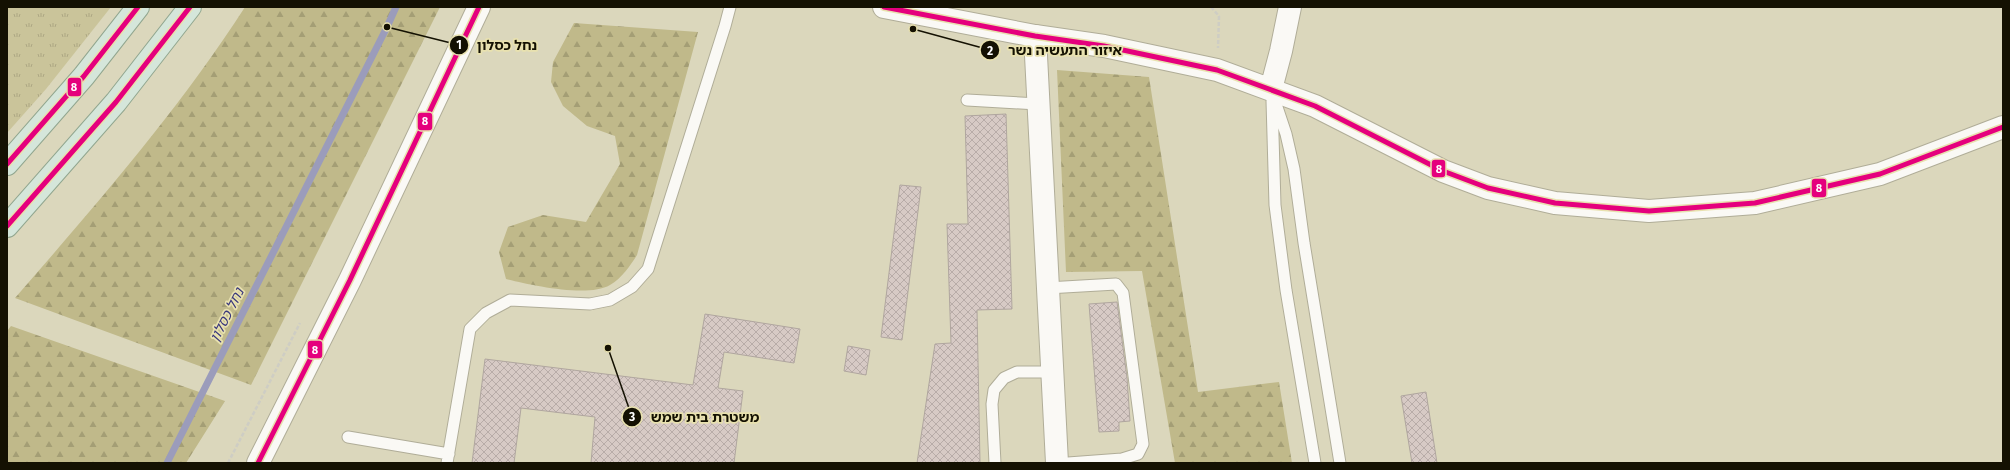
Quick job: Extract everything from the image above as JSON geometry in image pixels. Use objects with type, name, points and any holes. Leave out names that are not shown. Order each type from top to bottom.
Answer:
[{"type":"highway","points":[[7,164],[84,76],[138,7]]},
{"type":"highway","points":[[7,226],[116,102],[190,7]]},
{"type":"main road","points":[[258,463],[353,273],[479,7]]},
{"type":"main road","points":[[884,7],[1034,36],[1104,46],[1217,70],[1271,88],[1315,106],[1442,171],[1488,188],[1555,204],[1649,211],[1755,203],[1880,174],[2003,127]]},
{"type":"main road","points":[[1271,88],[1290,7]]},
{"type":"main road","points":[[1034,36],[1056,463]]},
{"type":"lane","points":[[348,437],[448,458],[470,329],[486,313],[510,300],[590,304],[610,300],[632,287],[648,269],[730,7]]},
{"type":"lane","points":[[1271,88],[1276,205],[1286,290],[1316,463]]},
{"type":"lane","points":[[1271,88],[1286,134],[1294,169],[1304,243],[1340,463]]},
{"type":"lane","points":[[967,100],[1038,104]]},
{"type":"lane","points":[[1047,288],[1116,284],[1123,293],[1143,444],[1138,454],[1122,459],[1068,463]]},
{"type":"lane","points":[[995,463],[992,404],[994,390],[1004,378],[1017,372],[1051,372]]},
{"type":"path","points":[[1211,7],[1218,16],[1217,70]]},
{"type":"green space","points":[[7,7],[111,7],[46,89],[7,133]]},
{"type":"green space","points":[[245,7],[440,7],[251,385],[15,298],[135,157],[192,83]]},
{"type":"green space","points":[[574,23],[698,32],[637,255],[625,272],[610,285],[600,289],[588,290],[544,287],[506,279],[499,252],[508,227],[543,215],[586,222],[620,164],[615,136],[587,126],[563,106],[551,82],[553,62]]},
{"type":"green space","points":[[1057,70],[1149,77],[1198,392],[1279,382],[1292,463],[1175,463],[1142,271],[1066,272]]},
{"type":"green space","points":[[11,326],[225,401],[186,463],[7,463],[7,331]]},
{"type":"building","points":[[1006,114],[1012,309],[977,310],[980,463],[917,463],[935,344],[951,343],[947,224],[968,224],[965,116]]},
{"type":"building","points":[[900,185],[921,187],[902,340],[881,337]]},
{"type":"building","points":[[1117,302],[1127,378],[1130,421],[1119,422],[1119,431],[1099,432],[1089,304]]},
{"type":"building","points":[[705,314],[800,329],[794,363],[724,352],[718,388],[743,391],[734,463],[591,463],[595,417],[521,408],[514,463],[472,463],[485,359],[693,385]]},
{"type":"building","points":[[848,346],[870,350],[866,375],[844,371]]},
{"type":"building","points":[[1426,392],[1437,463],[1412,463],[1401,396]]},
{"type":"waterway","name":"נחל כסלון","points":[[167,463],[396,7]]},
{"type":"transit line","name":"8","points":[[7,164],[84,76],[138,7]]},
{"type":"transit line","name":"8","points":[[7,226],[116,102],[190,7]]},
{"type":"transit line","name":"8","points":[[258,463],[350,280],[479,7]]},
{"type":"transit line","name":"8","points":[[884,7],[1035,36],[1104,46],[1217,70],[1315,106],[1443,171],[1488,188],[1555,203],[1649,211],[1755,203],[1880,174],[2003,127]]},
{"type":"place","name":"נחל כסלון","points":[[387,27]]},
{"type":"place","name":"איזור התעשיה נשר","points":[[913,29]]},
{"type":"place","name":"משטרת בית שמש","points":[[608,348]]}]
